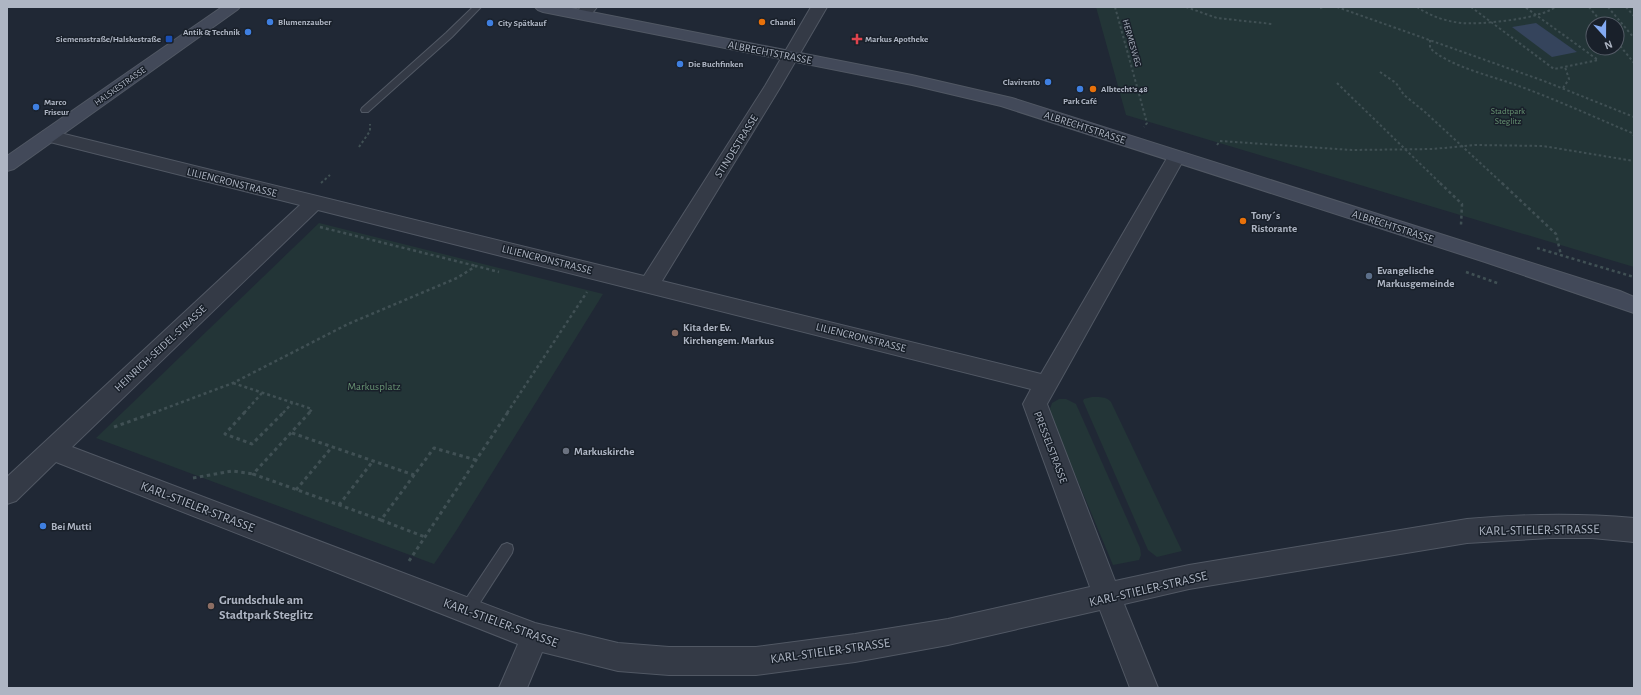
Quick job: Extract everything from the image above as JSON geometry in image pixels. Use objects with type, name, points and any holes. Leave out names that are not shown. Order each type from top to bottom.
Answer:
[{"type":"street","name":"HALSKESTRASSE","points":[[7,164],[232,7]]},
{"type":"street","name":"ALBRECHTSTRASSE","points":[[543,7],[585,11],[791,56],[912,80],[1006,102],[1613,297]]},
{"type":"street","name":"STINDESTRASSE","points":[[650,284],[791,56],[819,7]]},
{"type":"street","name":"LILIENCRONSTRASSE","points":[[48,136],[316,195],[650,284],[1046,384]]},
{"type":"street","name":"PRESSELSTRASSE","points":[[1144,688],[1034,404],[1176,157]]},
{"type":"street","name":"HEINRICH-SEIDEL-STRASSE","points":[[7,493],[316,195]]},
{"type":"street","points":[[1613,297],[1634,300]]},
{"type":"street","points":[[1613,297],[1634,305]]},
{"type":"street","name":"KARL-STIELER-STRASSE","points":[[53,450],[535,636],[618,657],[669,661],[756,661],[855,648],[948,632],[1189,578],[1467,531],[1501,527],[1609,528],[1634,530]]},
{"type":"street","points":[[513,688],[535,636]]},
{"type":"lane","points":[[365,110],[477,7]]},
{"type":"lane","points":[[467,610],[507,549]]},
{"type":"path","name":"HERMESWEG","points":[[1115,7],[1147,123],[1144,127]]},
{"type":"path","points":[[1186,7],[1199,15],[1235,22],[1272,24]]},
{"type":"path","points":[[1338,7],[1562,88],[1634,117]]},
{"type":"path","points":[[1417,7],[1438,17],[1462,23],[1491,22],[1536,15],[1547,12],[1556,7]]},
{"type":"path","points":[[1471,7],[1554,69],[1598,60],[1525,7]]},
{"type":"path","points":[[1590,7],[1597,16]]},
{"type":"path","points":[[1608,7],[1634,38]]},
{"type":"path","points":[[1626,7],[1634,16]]},
{"type":"path","points":[[1430,40],[1430,48],[1436,54],[1481,74],[1516,85],[1632,133],[1634,136]]},
{"type":"path","points":[[1625,52],[1634,63]]},
{"type":"path","points":[[1562,88],[1569,79],[1565,67]]},
{"type":"path","points":[[1380,72],[1396,83],[1404,95],[1425,112],[1556,234],[1561,255]]},
{"type":"path","points":[[1337,83],[1404,150],[1462,204],[1461,226]]},
{"type":"path","points":[[359,147],[370,131]]},
{"type":"path","points":[[1218,145],[1220,141],[1352,150],[1433,149],[1475,145],[1543,146],[1634,161]]},
{"type":"path","points":[[316,195],[330,175]]},
{"type":"path","points":[[318,226],[506,273]]},
{"type":"path","points":[[110,428],[233,383],[348,324],[457,278],[476,266]]},
{"type":"path","points":[[407,564],[588,292],[580,290]]},
{"type":"path","points":[[233,383],[312,409],[292,433],[253,474]]},
{"type":"path","points":[[262,393],[225,434],[252,444],[292,402]]},
{"type":"path","points":[[292,433],[414,475]]},
{"type":"path","points":[[296,490],[332,447]]},
{"type":"path","points":[[381,520],[434,448],[476,460]]},
{"type":"path","points":[[338,505],[373,461]]},
{"type":"path","points":[[188,478],[232,470],[253,474],[425,537]]},
{"type":"green space","name":"Stadtpark Steglitz","points":[[1096,7],[1634,7],[1634,267],[1126,115]]},
{"type":"green space","name":"Markusplatz","points":[[319,223],[603,294],[434,564],[96,438]]},
{"type":"green space","points":[[1092,397],[1105,398],[1111,402],[1182,551],[1157,557],[1148,550],[1083,401],[1084,399]]},
{"type":"green space","points":[[1059,399],[1066,399],[1076,404],[1140,548],[1141,555],[1139,560],[1113,565],[1051,417],[1050,409],[1052,403]]},
{"type":"water","points":[[1536,23],[1577,52],[1552,57],[1512,27]]},
{"type":"place","name":"Blumenzauber","points":[[270,22]]},
{"type":"place","name":"Chandi","points":[[762,22]]},
{"type":"place","name":"City Spätkauf","points":[[490,23]]},
{"type":"place","name":"Antik & Technik","points":[[248,32]]},
{"type":"place","name":"Siemensstraße/Halskestraße","points":[[169,39]]},
{"type":"place","name":"Markus Apotheke","points":[[857,39]]},
{"type":"place","name":"Die Buchfinken","points":[[680,64]]},
{"type":"place","name":"Clavirento","points":[[1048,82]]},
{"type":"place","name":"Park Café","points":[[1080,89]]},
{"type":"place","name":"Albtecht's 48","points":[[1093,89]]},
{"type":"place","name":"Marco Friseur","points":[[36,107]]},
{"type":"place","name":"Tony´s Ristorante","points":[[1243,221]]},
{"type":"place","name":"Evangelische Markusgemeinde","points":[[1369,276]]},
{"type":"place","name":"Kita der Ev. Kirchengem. Markus","points":[[675,333]]},
{"type":"place","name":"Markuskirche","points":[[566,451]]},
{"type":"place","name":"Bei Mutti","points":[[43,526]]},
{"type":"place","name":"Grundschule am Stadtpark Steglitz","points":[[211,606]]}]
